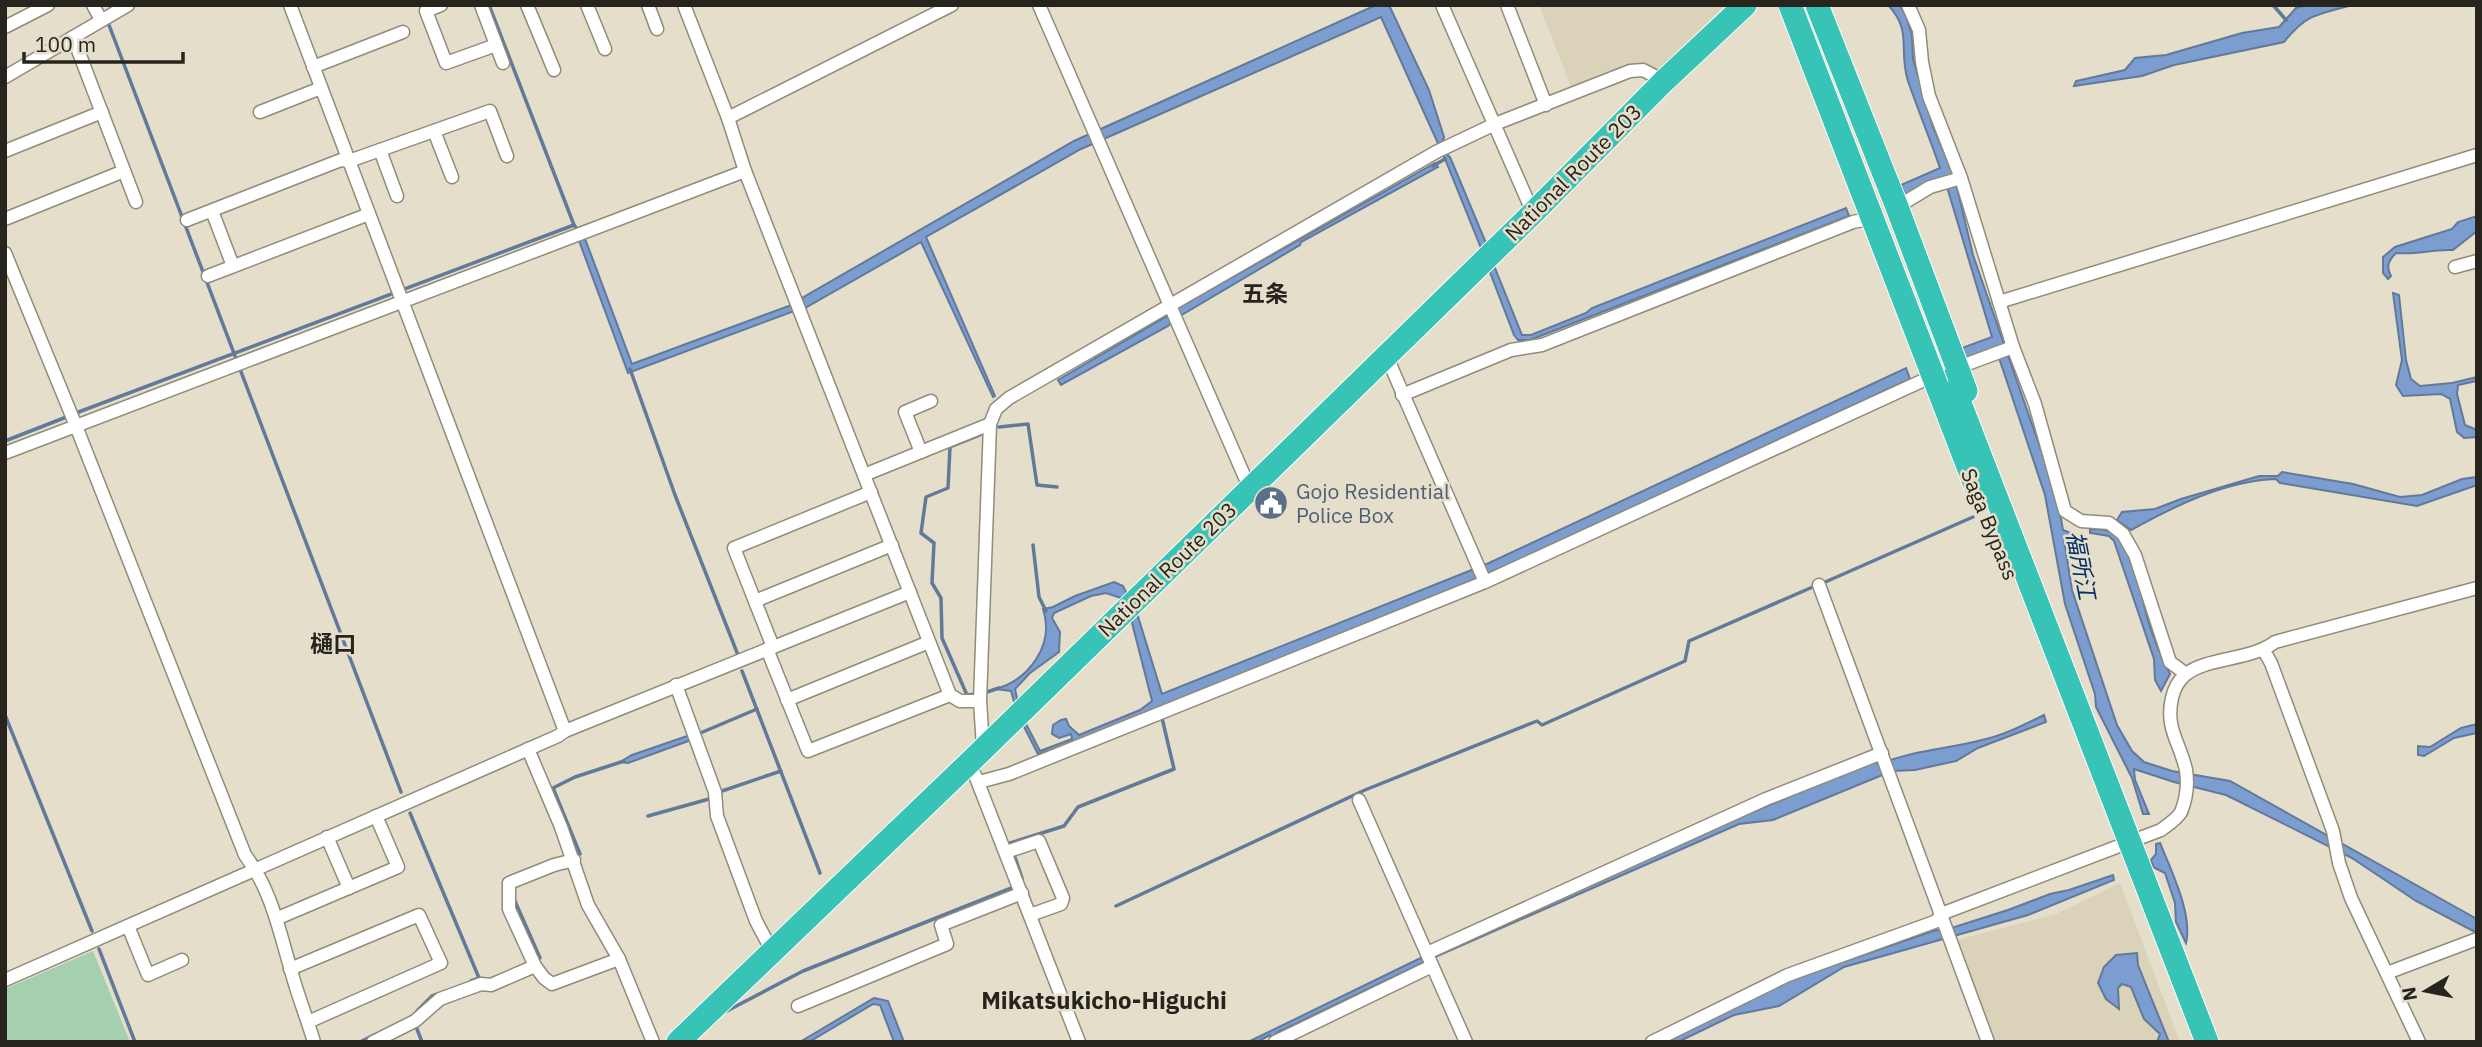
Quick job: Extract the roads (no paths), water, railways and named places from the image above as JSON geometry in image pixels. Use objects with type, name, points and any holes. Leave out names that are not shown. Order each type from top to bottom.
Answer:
[{"type":"highway","name":"National Route 203","points":[[678,1042],[772,951],[977,764],[1385,354],[1745,5]]},
{"type":"highway","points":[[1779,5],[1863,220],[1942,379]]},
{"type":"highway","name":"Saga Bypass","points":[[1790,5],[1942,379],[2006,525],[2198,1038]]},
{"type":"highway","name":"Saga Bypass","points":[[1806,5],[1942,379],[1957,442],[2124,845]]},
{"type":"highway","points":[[1817,5],[1897,207],[1942,379]]},
{"type":"street","points":[[5,27],[48,5]]},
{"type":"street","points":[[93,5],[101,20]]},
{"type":"street","points":[[5,77],[128,5]]},
{"type":"street","points":[[290,5],[565,731]]},
{"type":"street","points":[[441,5],[426,11],[446,63],[496,45]]},
{"type":"street","points":[[481,5],[503,63]]},
{"type":"street","points":[[527,5],[554,70]]},
{"type":"street","points":[[587,5],[605,49]]},
{"type":"street","points":[[648,5],[657,29]]},
{"type":"street","points":[[684,5],[728,118],[745,172],[950,695],[960,701],[980,701]]},
{"type":"street","points":[[728,118],[952,5]]},
{"type":"street","points":[[1039,5],[1250,489]]},
{"type":"street","points":[[1442,5],[1533,213]]},
{"type":"street","points":[[1507,5],[1546,105]]},
{"type":"street","points":[[1908,5],[1919,30],[1929,96],[1961,178],[2012,347],[2035,404],[2065,510],[2081,521],[2109,523],[2123,534],[2135,555],[2170,662],[2186,674]]},
{"type":"street","points":[[313,67],[403,32]]},
{"type":"street","points":[[73,37],[136,202]]},
{"type":"street","points":[[1079,1042],[1022,893],[1011,850],[977,764],[990,424],[996,409],[1009,398],[1442,149],[1496,124],[1630,71],[1643,70],[1664,81]]},
{"type":"street","points":[[260,112],[321,88]]},
{"type":"street","points":[[187,220],[341,160],[349,161],[489,111],[507,156]]},
{"type":"street","points":[[5,150],[102,112]]},
{"type":"street","points":[[434,131],[452,177]]},
{"type":"street","points":[[380,150],[397,196]]},
{"type":"street","points":[[1998,302],[2477,155]]},
{"type":"street","points":[[5,219],[124,171]]},
{"type":"street","points":[[5,453],[745,172]]},
{"type":"street","points":[[1897,207],[1930,187],[1961,178]]},
{"type":"street","points":[[212,211],[233,267]]},
{"type":"street","points":[[208,276],[369,214]]},
{"type":"street","points":[[1402,395],[1511,350],[1542,345],[1863,220]]},
{"type":"street","points":[[5,253],[70,410],[245,855],[255,869],[278,918],[290,970],[314,1042]]},
{"type":"street","points":[[2455,267],[2477,261]]},
{"type":"street","points":[[977,764],[1009,774],[1485,582],[2012,347]]},
{"type":"street","points":[[1385,354],[1485,582]]},
{"type":"street","points":[[921,452],[905,412],[931,401]]},
{"type":"street","points":[[864,475],[990,424]]},
{"type":"street","points":[[871,492],[734,548],[788,700],[808,751],[950,695]]},
{"type":"street","points":[[755,601],[892,545]]},
{"type":"street","points":[[1819,585],[1988,1042]]},
{"type":"street","points":[[1652,1042],[1788,975],[1943,920],[2161,831],[2180,815],[2187,790],[2186,770],[2172,734],[2169,713],[2174,689],[2186,674],[2264,651],[2275,642],[2477,588]]},
{"type":"street","points":[[5,980],[565,731],[910,592]]},
{"type":"street","points":[[788,700],[929,642]]},
{"type":"street","points":[[2264,651],[2271,663],[2333,831],[2339,863],[2351,898],[2419,1042]]},
{"type":"street","points":[[676,685],[715,792],[717,817],[756,920],[772,951]]},
{"type":"street","points":[[528,749],[574,860],[588,905],[619,959],[653,1042]]},
{"type":"street","points":[[1427,953],[1766,799],[1884,756]]},
{"type":"street","points":[[1359,800],[1465,1042]]},
{"type":"street","points":[[278,918],[398,867],[376,816]]},
{"type":"street","points":[[327,837],[349,888]]},
{"type":"street","points":[[1011,850],[1039,841],[1063,898],[1060,904],[1030,915]]},
{"type":"street","points":[[574,860],[509,883],[509,909],[535,966],[552,984],[619,959]]},
{"type":"street","points":[[798,1006],[947,944],[941,925],[1022,893]]},
{"type":"street","points":[[290,970],[419,915],[441,963],[308,1022]]},
{"type":"street","points":[[128,926],[148,975],[182,960]]},
{"type":"street","points":[[2387,973],[2476,940]]},
{"type":"street","points":[[374,1042],[415,1021],[440,999],[481,984],[491,985],[535,966]]},
{"type":"street","points":[[1277,1040],[1432,966]]},
{"type":"water","points":[[1376,5],[1389,5],[1429,90],[1444,137],[1443,148],[1450,157],[1486,243],[1481,248],[1445,159],[1381,17],[1081,149],[926,237],[995,396],[993,397],[921,242],[805,308],[802,298],[1074,141]]},
{"type":"water","points":[[1888,5],[1900,5],[1906,16],[1912,35],[1913,59],[1933,127],[1954,175],[1973,255],[2057,496],[2063,530],[2073,534],[2064,539],[2072,590],[2117,725],[2132,751],[2144,762],[2172,771],[2230,781],[2477,919],[2477,933],[2416,901],[2352,858],[2226,795],[2134,769],[2135,780],[2149,814],[2143,814],[2132,778],[2096,707],[2095,694],[2065,604],[2045,495],[1996,349],[1966,359],[1962,348],[1992,337],[1944,177],[1905,195],[1901,185],[1940,168],[1905,70],[1903,32],[1896,14]]},
{"type":"water","points":[[2306,5],[2352,5],[2306,20],[2284,42],[2174,65],[2142,76],[2074,86],[2076,81],[2125,70],[2135,58],[2166,55],[2242,33],[2279,27],[2296,8]]},
{"type":"water","points":[[1435,163],[1438,167],[1301,242],[1175,319],[1168,326],[1061,385],[1058,380],[1173,315],[1178,308]]},
{"type":"water","points":[[1846,208],[1849,216],[1530,340],[1518,340],[1514,335],[1488,267],[1493,263],[1522,335],[1531,335],[1586,313],[1592,308]]},
{"type":"water","points":[[2477,216],[2477,231],[2453,250],[2396,253],[2389,264],[2391,276],[2388,279],[2383,273],[2383,257],[2395,247],[2452,229],[2458,222]]},
{"type":"water","points":[[584,236],[632,364],[794,304],[797,310],[628,373],[578,238]]},
{"type":"water","points":[[2393,293],[2399,295],[2406,360],[2411,379],[2420,386],[2477,377],[2477,381],[2458,385],[2457,394],[2465,425],[2477,430],[2477,437],[2464,438],[2457,432],[2450,399],[2441,394],[2403,396],[2396,385],[2402,360]]},
{"type":"water","points":[[1906,368],[1910,379],[1490,573],[1070,744],[1038,754],[1020,719],[1023,718],[1040,751],[1072,739],[1071,734],[1059,738],[1052,734],[1053,725],[1061,720],[1066,719],[1079,735],[1140,710],[1152,701],[1130,615],[1136,610],[1162,694],[1489,563]]},
{"type":"water","points":[[2282,472],[2353,484],[2400,497],[2422,495],[2462,479],[2477,477],[2477,485],[2417,506],[2280,483],[2276,479],[2238,484],[2200,496],[2131,530],[2117,520],[2122,512],[2155,509],[2259,476],[2278,476]]},
{"type":"water","points":[[2090,529],[2110,531],[2126,546],[2130,555],[2152,632],[2170,674],[2161,691],[2155,680],[2154,659],[2114,541],[2109,536],[2090,533]]},
{"type":"water","points":[[1114,582],[1123,586],[1127,594],[1124,599],[1106,593],[1091,596],[1054,613],[1052,618],[1060,632],[1059,652],[1030,673],[1015,689],[1018,703],[1015,705],[1011,691],[995,689],[1019,678],[1036,659],[1045,635],[1043,609]]},
{"type":"water","points":[[2044,715],[2046,722],[1978,748],[1956,761],[1915,770],[1892,771],[1773,820],[1739,824],[1435,957],[1276,1033],[1279,1042],[1273,1042],[1270,1035],[1257,1042],[1248,1042],[1433,952],[1635,861],[1873,762],[1880,764],[1990,738]]},
{"type":"water","points":[[2477,724],[2477,733],[2454,738],[2424,756],[2418,755],[2418,746],[2430,747],[2461,728]]},
{"type":"water","points":[[690,735],[691,740],[628,763],[620,762],[632,755]]},
{"type":"water","points":[[2160,843],[2184,906],[2186,943],[2176,922],[2175,903],[2165,873],[2153,867],[2151,860],[2156,854],[2156,844]]},
{"type":"water","points":[[2113,875],[2114,880],[2028,915],[1844,967],[1779,1006],[1734,1015],[1678,1042],[1657,1042],[1793,979],[1936,930],[1942,931]]},
{"type":"water","points":[[2137,953],[2138,965],[2169,1042],[2157,1042],[2160,1034],[2144,1019],[2131,987],[2122,984],[2118,988],[2119,1009],[2106,999],[2098,983],[2104,967],[2116,955]]},
{"type":"water","points":[[874,998],[888,1001],[904,1042],[894,1042],[880,1005],[873,1004],[809,1042],[800,1042]]},
{"type":"waterway","points":[[489,5],[574,225]]},
{"type":"waterway","points":[[2273,5],[2286,20]]},
{"type":"waterway","points":[[109,25],[401,792]]},
{"type":"waterway","points":[[1433,166],[1445,159]]},
{"type":"waterway","points":[[76,413],[574,225],[578,230]]},
{"type":"waterway","points":[[630,369],[675,495],[738,655]]},
{"type":"waterway","points":[[5,441],[69,416]]},
{"type":"waterway","points":[[999,427],[1028,424],[1037,485],[1057,487]]},
{"type":"waterway","points":[[976,694],[967,695],[942,638],[941,598],[932,583],[934,543],[921,533],[926,497],[948,488],[950,447],[980,435]]},
{"type":"waterway","points":[[1823,583],[1973,517]]},
{"type":"waterway","points":[[1033,545],[1039,597],[1046,611]]},
{"type":"waterway","points":[[1116,906],[1365,790],[1537,721],[1542,725],[1685,661],[1689,641],[1815,586]]},
{"type":"waterway","points":[[742,671],[820,873]]},
{"type":"waterway","points":[[984,693],[999,688]]},
{"type":"waterway","points":[[698,734],[757,709]]},
{"type":"waterway","points":[[5,715],[92,931]]},
{"type":"waterway","points":[[1022,878],[1010,843],[1064,826],[1078,807],[1174,769],[1162,718]]},
{"type":"waterway","points":[[580,854],[553,788],[575,777],[624,761]]},
{"type":"waterway","points":[[722,791],[781,771]]},
{"type":"waterway","points":[[648,816],[709,799]]},
{"type":"waterway","points":[[410,813],[479,978],[471,981]]},
{"type":"waterway","points":[[723,1013],[803,971],[1014,887]]},
{"type":"waterway","points":[[514,899],[540,958]]},
{"type":"waterway","points":[[99,949],[135,1042]]},
{"type":"waterway","points":[[417,1011],[432,996],[438,994]]},
{"type":"waterway","points":[[417,1029],[422,1042]]},
{"type":"waterway","points":[[360,1042],[374,1035]]},
{"type":"place","name":"Gojo Residential Police Box","points":[[1271,503]]},
{"type":"district","name":"五条","points":[[1265,293]]},
{"type":"district","name":"樋口","points":[[333,643]]},
{"type":"district","name":"Mikatsukicho-Higuchi","points":[[1104,1000]]},
{"type":"water label","name":"福所江","points":[[2082,565]]}]
